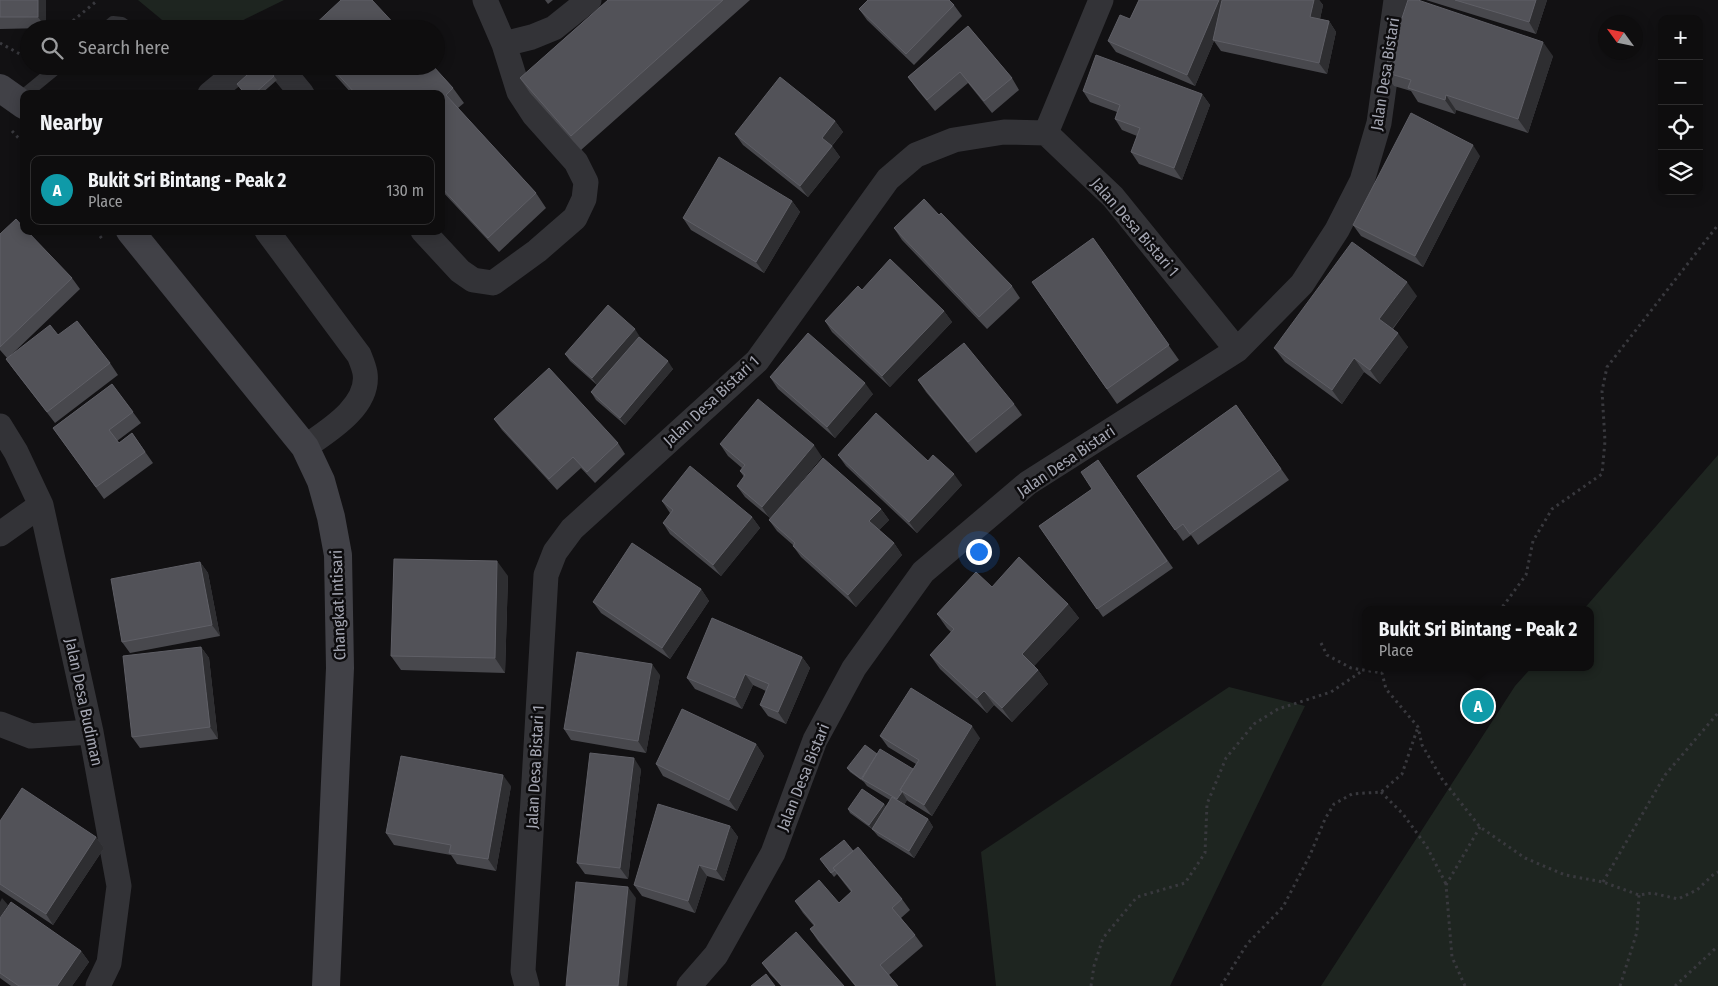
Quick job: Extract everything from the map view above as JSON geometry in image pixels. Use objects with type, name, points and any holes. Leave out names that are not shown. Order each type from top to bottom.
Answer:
[{"type":"street","points":[[427,235],[466,275],[473,280],[493,283],[537,251],[575,218],[584,200],[586,182],[576,162],[534,115],[519,92],[504,44],[486,0]]},
{"type":"street","points":[[504,44],[532,37],[554,28],[589,0]]},
{"type":"street","points":[[1046,133],[1101,0]]},
{"type":"street","name":"Jalan Desa Bistari","points":[[688,986],[716,955],[773,853],[815,740],[854,668],[923,572],[1028,483],[1237,350],[1302,284],[1337,230],[1362,180],[1379,123],[1396,0]]},
{"type":"street","points":[[220,90],[235,75]]},
{"type":"street","name":"Jalan Desa Bistari 1","points":[[527,986],[523,972],[546,575],[555,552],[572,528],[757,361],[888,178],[916,156],[954,140],[1004,132],[1046,133],[1113,197],[1237,350]]},
{"type":"street","name":"Changkat Intisari","points":[[133,235],[305,447],[321,481],[331,517],[338,554],[340,668],[326,986]]},
{"type":"street","points":[[270,235],[359,354],[366,374],[363,394],[349,413],[305,447]]},
{"type":"street","name":"Jalan Desa Budiman","points":[[0,426],[16,452],[41,505],[91,732],[119,886],[109,963],[98,986]]},
{"type":"street","points":[[0,534],[41,505]]},
{"type":"street","points":[[0,724],[31,736],[91,732]]},
{"type":"lane","points":[[26,90],[47,75]]},
{"type":"path","points":[[73,20],[98,0]]},
{"type":"path","points":[[0,43],[20,54]]},
{"type":"path","points":[[1503,606],[1526,575],[1533,541],[1552,509],[1602,474],[1605,440],[1602,391],[1607,367],[1718,225]]},
{"type":"path","points":[[99,235],[108,246]]},
{"type":"path","points":[[1321,643],[1327,655],[1351,668],[1382,674]]},
{"type":"path","points":[[1092,986],[1094,966],[1103,938],[1137,897],[1185,883],[1205,853],[1207,804],[1226,758],[1254,724],[1278,709],[1331,692],[1362,671]]},
{"type":"path","points":[[1384,671],[1382,674],[1386,690],[1418,727],[1422,746],[1442,778],[1480,827],[1525,858],[1565,875],[1603,882],[1638,895],[1652,894],[1678,899],[1697,890],[1718,872]]},
{"type":"path","points":[[1603,882],[1665,775],[1718,713]]},
{"type":"path","points":[[1221,986],[1247,944],[1283,907],[1334,804],[1352,794],[1381,792],[1402,774],[1418,727]]},
{"type":"path","points":[[1381,792],[1403,814],[1427,847],[1446,885],[1452,957],[1465,986]]},
{"type":"path","points":[[1446,885],[1480,827]]},
{"type":"path","points":[[1620,986],[1636,932],[1638,895]]},
{"type":"path","points":[[1675,986],[1718,946]]},
{"type":"shaded area","points":[[138,0],[284,0],[243,20],[162,20]]},
{"type":"shaded area","points":[[1718,455],[1718,986],[1321,986],[1515,686],[1528,671],[1594,671],[1594,606],[1586,606]]},
{"type":"shaded area","points":[[1229,687],[1305,706],[1170,986],[996,986],[981,852]]},
{"type":"building","points":[[0,0],[38,0],[38,17],[0,17]]},
{"type":"building","points":[[341,0],[372,0],[391,20],[320,20]]},
{"type":"building","points":[[608,0],[723,0],[571,136],[520,78]]},
{"type":"building","points":[[868,0],[949,0],[954,5],[906,54],[859,9]]},
{"type":"building","points":[[1139,0],[1219,0],[1187,75],[1108,41],[1120,15],[1130,19]]},
{"type":"building","points":[[1222,0],[1314,0],[1310,17],[1329,21],[1319,63],[1213,40]]},
{"type":"building","points":[[1408,0],[1418,0],[1543,42],[1518,119],[1446,95],[1445,100],[1408,88],[1411,80],[1384,72]]},
{"type":"building","points":[[1455,0],[1536,0],[1529,22]]},
{"type":"building","points":[[968,26],[1012,78],[984,101],[960,72],[927,100],[908,77]]},
{"type":"building","points":[[1096,55],[1202,94],[1174,168],[1131,152],[1140,128],[1115,119],[1120,105],[1083,91]]},
{"type":"building","points":[[247,75],[274,76],[258,90],[242,90],[237,84]]},
{"type":"building","points":[[338,75],[441,75],[453,88],[446,95],[536,193],[488,238],[445,191],[445,90],[352,90]]},
{"type":"building","points":[[780,77],[835,121],[822,138],[832,146],[800,186],[735,134]]},
{"type":"building","points":[[1411,113],[1473,145],[1415,256],[1353,225]]},
{"type":"building","points":[[719,157],[792,201],[756,262],[683,218]]},
{"type":"building","points":[[924,199],[939,215],[941,213],[1012,286],[979,317],[894,228]]},
{"type":"building","points":[[16,219],[20,224],[20,235],[31,235],[72,278],[0,347],[0,234]]},
{"type":"building","points":[[1093,238],[1169,345],[1107,389],[1032,282]]},
{"type":"building","points":[[1352,242],[1407,282],[1379,319],[1398,333],[1370,370],[1354,358],[1332,390],[1274,348]]},
{"type":"building","points":[[890,259],[944,311],[882,376],[825,321],[858,286],[862,290]]},
{"type":"building","points":[[608,305],[635,329],[592,378],[565,354]]},
{"type":"building","points":[[77,321],[110,363],[47,412],[6,359],[50,325],[58,335]]},
{"type":"building","points":[[808,333],[865,383],[827,427],[770,377]]},
{"type":"building","points":[[639,337],[668,361],[620,418],[591,392]]},
{"type":"building","points":[[964,343],[1014,404],[968,442],[918,380]]},
{"type":"building","points":[[549,368],[618,443],[587,472],[573,457],[549,479],[494,419]]},
{"type":"building","points":[[112,384],[133,412],[109,430],[119,443],[132,433],[145,452],[96,487],[53,428]]},
{"type":"building","points":[[758,399],[814,445],[762,507],[737,486],[745,475],[740,471],[745,465],[720,444]]},
{"type":"building","points":[[1236,405],[1281,469],[1190,534],[1183,524],[1175,530],[1137,476]]},
{"type":"building","points":[[876,413],[928,461],[933,455],[954,474],[909,522],[838,455]]},
{"type":"building","points":[[823,458],[881,509],[869,521],[894,543],[848,595],[793,546],[795,543],[769,520]]},
{"type":"building","points":[[1098,460],[1167,561],[1097,609],[1039,526],[1092,489],[1081,472]]},
{"type":"building","points":[[690,466],[752,517],[713,565],[663,523],[673,510],[662,501]]},
{"type":"building","points":[[632,543],[701,589],[662,648],[593,602]]},
{"type":"building","points":[[1019,557],[1068,604],[1022,654],[1038,670],[1002,708],[984,691],[977,698],[930,655],[954,629],[937,614],[976,572],[992,587]]},
{"type":"building","points":[[394,559],[497,561],[495,658],[391,656]]},
{"type":"building","points":[[200,562],[212,625],[122,642],[111,579]]},
{"type":"building","points":[[712,618],[802,657],[778,712],[760,705],[769,684],[745,674],[735,698],[687,678]]},
{"type":"building","points":[[201,647],[210,727],[132,737],[123,656]]},
{"type":"building","points":[[577,652],[652,664],[638,741],[564,729]]},
{"type":"building","points":[[911,688],[972,726],[924,805],[900,790],[919,760],[880,736]]},
{"type":"building","points":[[682,709],[756,744],[729,800],[656,764]]},
{"type":"building","points":[[865,745],[877,754],[861,779],[847,768]]},
{"type":"building","points":[[880,749],[913,769],[900,790],[902,792],[897,799],[862,779]]},
{"type":"building","points":[[590,753],[634,758],[620,868],[577,863]]},
{"type":"building","points":[[401,756],[503,775],[488,859],[449,853],[451,845],[386,833]]},
{"type":"building","points":[[22,788],[96,837],[46,914],[0,884],[0,821]]},
{"type":"building","points":[[862,789],[884,804],[869,825],[848,809]]},
{"type":"building","points":[[892,797],[928,819],[909,851],[872,829]]},
{"type":"building","points":[[658,804],[730,826],[716,870],[699,865],[688,901],[634,885]]},
{"type":"building","points":[[844,840],[853,851],[833,868],[835,870],[831,873],[820,859]]},
{"type":"building","points":[[858,847],[902,899],[892,908],[915,935],[880,965],[898,986],[856,986],[810,929],[815,925],[795,901],[819,880],[839,903],[852,891],[833,868]]},
{"type":"building","points":[[576,882],[628,887],[618,986],[566,986]]},
{"type":"building","points":[[11,902],[81,951],[57,986],[19,986],[0,973],[0,918]]},
{"type":"building","points":[[796,932],[844,986],[782,986],[762,963]]},
{"type":"building","points":[[766,974],[775,986],[751,986]]},
{"type":"place","name":"Bukit Sri Bintang - Peak 2","points":[[1478,706]]}]
